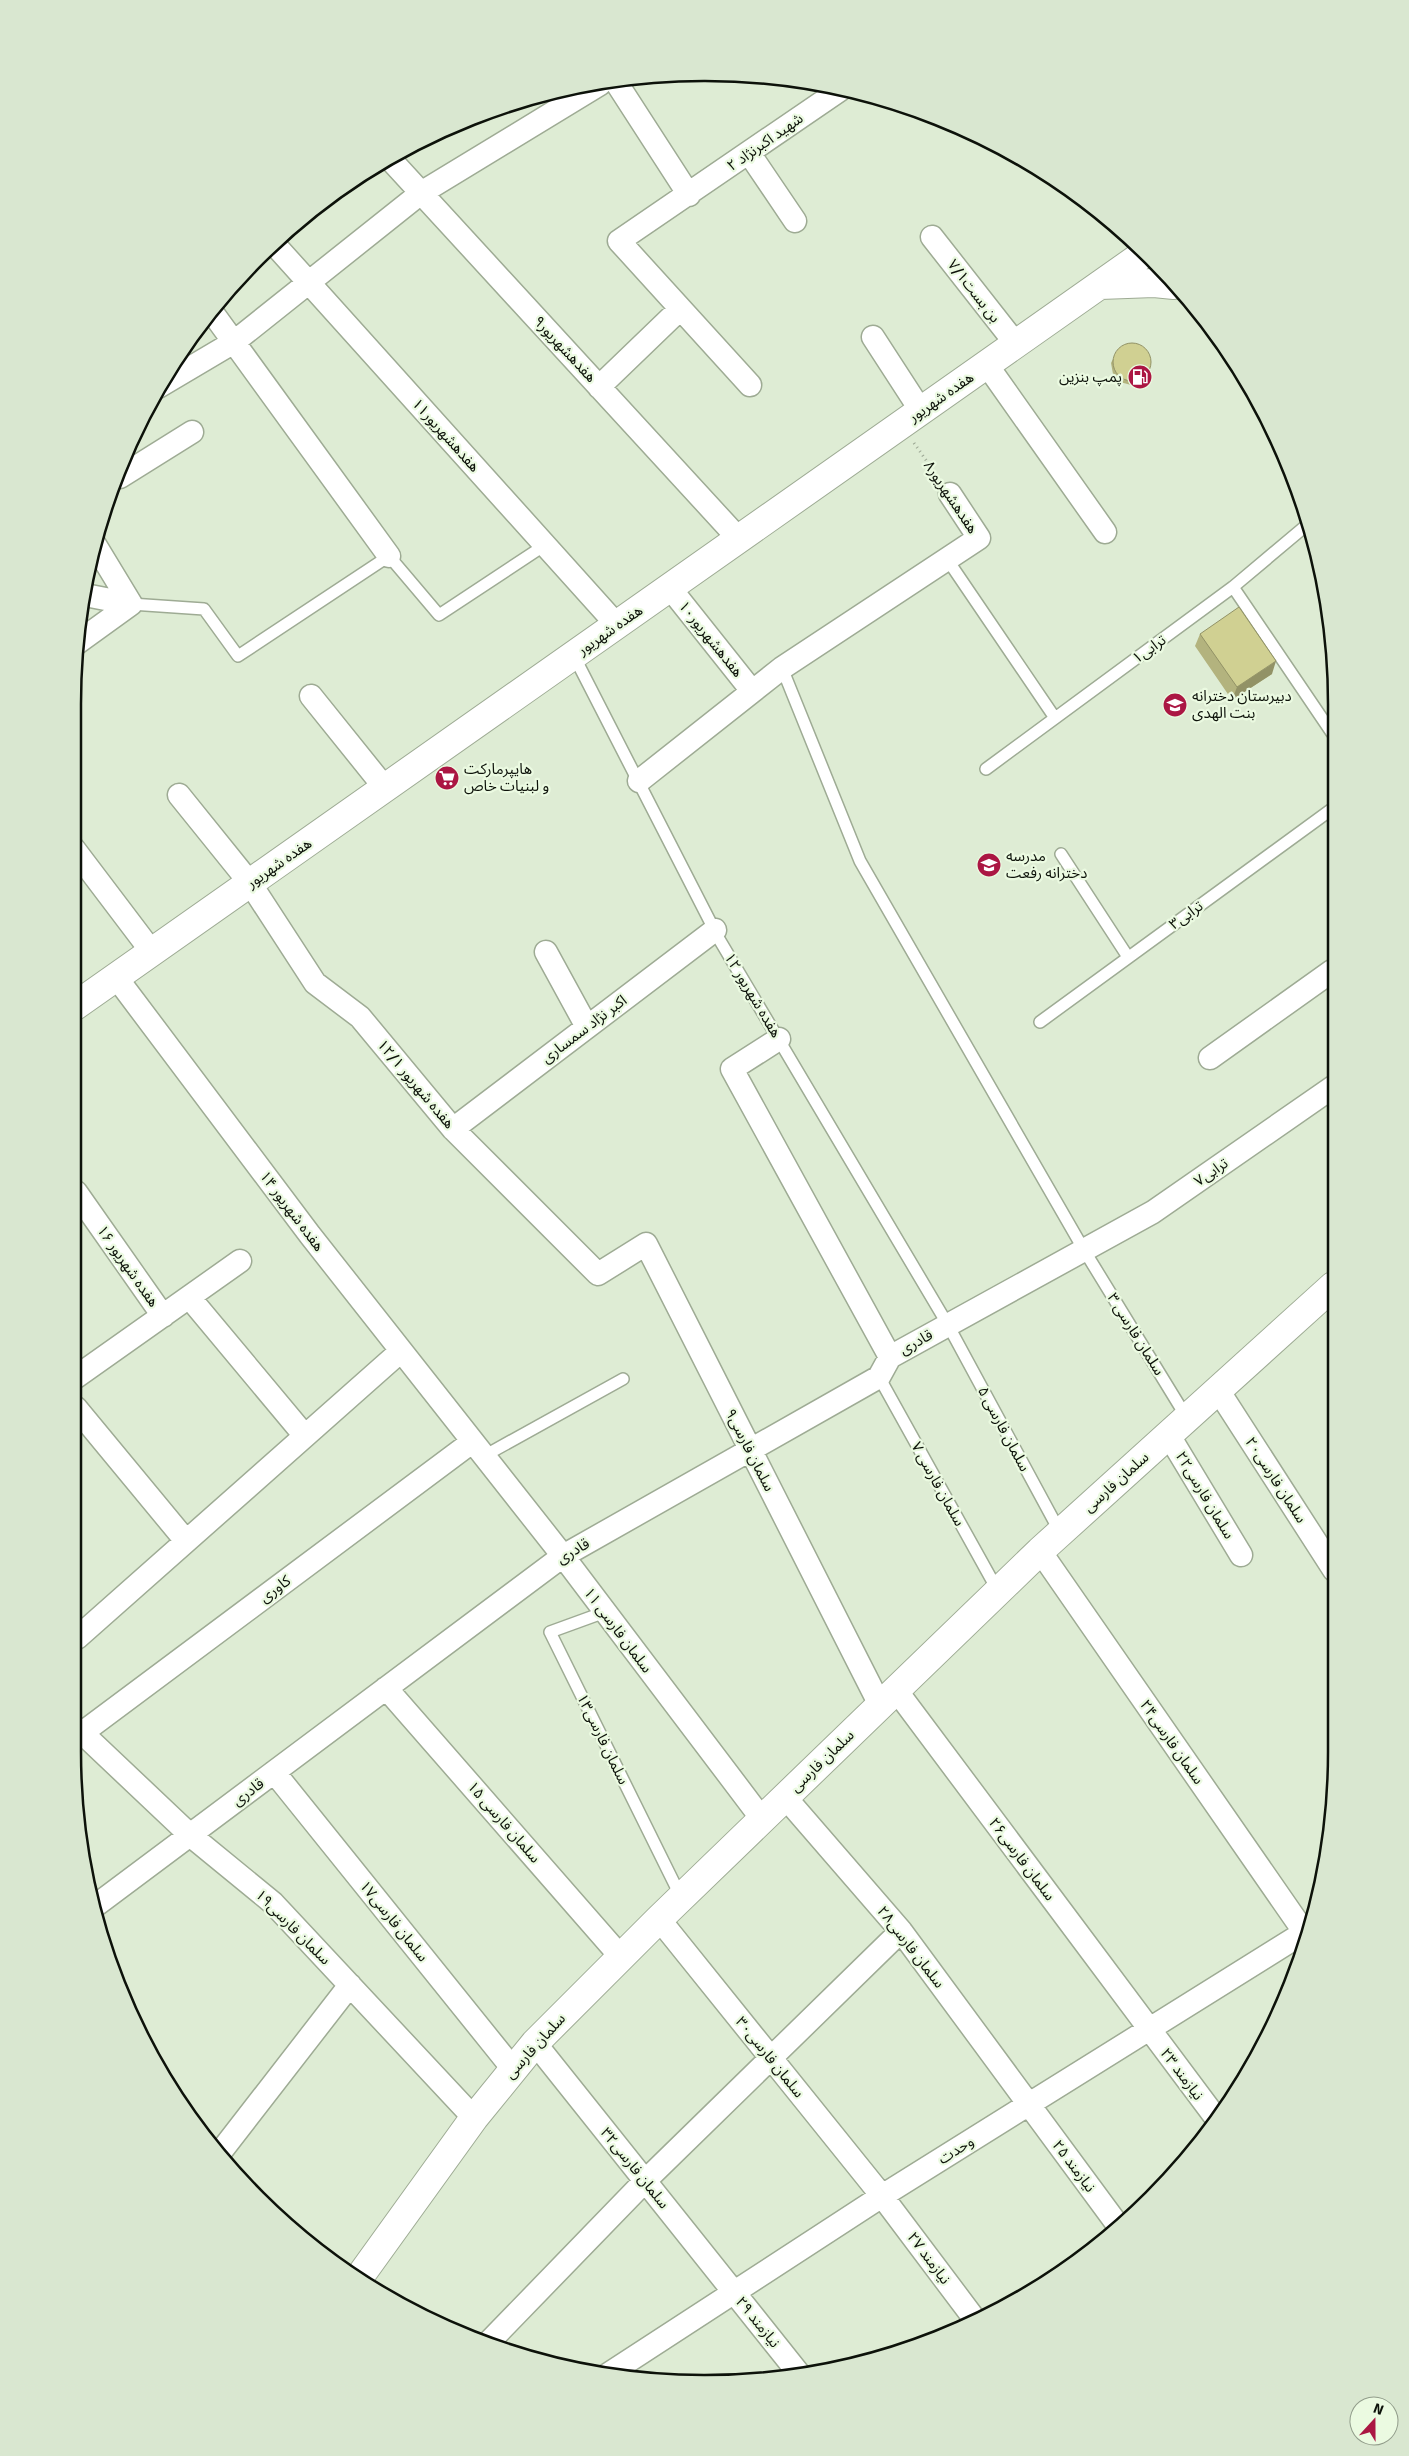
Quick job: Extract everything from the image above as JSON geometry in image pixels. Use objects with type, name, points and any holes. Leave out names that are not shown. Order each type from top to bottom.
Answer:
[{"type":"main road","name":"هفده شهریور","points":[[81,1002],[1138,258]]},
{"type":"main road","points":[[1100,285],[1154,283],[1164,285]]},
{"type":"main road","name":"سلمان فارسی","points":[[363,2273],[474,2118],[535,2043],[681,1897],[1060,1532],[1328,1291]]},
{"type":"street","points":[[620,88],[689,195]]},
{"type":"street","points":[[174,377],[234,342],[421,193],[586,93]]},
{"type":"street","name":"شهید اکبرنژاد ۲","points":[[680,309],[619,241],[749,153],[829,94]]},
{"type":"street","points":[[749,153],[795,221]]},
{"type":"street","name":"هفدهشهریور۹","points":[[395,164],[739,539]]},
{"type":"street","name":"بن بست۷/۱","points":[[932,237],[1016,344]]},
{"type":"street","name":"هفدهشهریور۱۱","points":[[279,250],[617,625]]},
{"type":"street","points":[[600,387],[680,309],[750,385]]},
{"type":"street","points":[[216,318],[389,556]]},
{"type":"street","points":[[873,337],[911,418]]},
{"type":"street","points":[[987,365],[1105,532]]},
{"type":"street","points":[[126,473],[192,432]]},
{"type":"street","name":"هفدهشهریور۸","points":[[947,559],[979,538],[950,494]]},
{"type":"street","points":[[100,553],[131,604]]},
{"type":"street","points":[[639,781],[782,668],[947,559]]},
{"type":"street","name":"هفدهشهریور۱۰","points":[[670,588],[752,691]]},
{"type":"street","points":[[91,596],[131,604]]},
{"type":"street","points":[[86,637],[131,604]]},
{"type":"street","points":[[312,696],[385,788]]},
{"type":"street","name":"هفده شهریور ۱۲/۱","points":[[179,795],[250,883],[315,983],[360,1017],[453,1128],[598,1274]]},
{"type":"street","points":[[81,858],[152,952]]},
{"type":"street","name":"اکبر نژاد سمساری","points":[[453,1128],[715,930]]},
{"type":"street","points":[[546,952],[587,1027]]},
{"type":"street","points":[[1210,1058],[1328,974]]},
{"type":"street","name":"هفده شهریور ۱۴","points":[[116,977],[310,1235],[478,1449]]},
{"type":"street","points":[[779,1039],[732,1070],[890,1356]]},
{"type":"street","name":"ترابی۷","points":[[1084,1250],[1154,1212],[1328,1090]]},
{"type":"street","name":"هفده شهریور ۱۶","points":[[81,1199],[164,1316]]},
{"type":"street","name":"سلمان فارسی۹","points":[[598,1274],[646,1244],[750,1450],[888,1697]]},
{"type":"street","name":"قادری","points":[[100,1903],[563,1556],[879,1376],[890,1356],[1084,1250]]},
{"type":"street","points":[[81,1374],[240,1261]]},
{"type":"street","points":[[189,1297],[305,1436]]},
{"type":"street","points":[[81,1634],[401,1351]]},
{"type":"street","name":"سلمان فارسی۲۰","points":[[1218,1390],[1328,1561]]},
{"type":"street","points":[[81,1414],[186,1541]]},
{"type":"street","name":"سلمان فارسی۲۲","points":[[1178,1426],[1241,1555]]},
{"type":"street","name":"سلمان فارسی ۱۱","points":[[478,1449],[563,1556],[762,1819]]},
{"type":"street","name":"کاوری","points":[[81,1732],[478,1449]]},
{"type":"street","name":"سلمان فارسی۲۴","points":[[1040,1551],[1302,1928]]},
{"type":"street","name":"سلمان فارسی ۱۵","points":[[386,1688],[621,1956]]},
{"type":"street","name":"سلمان فارسی۲۶","points":[[888,1697],[1149,2029]]},
{"type":"street","name":"سلمان فارسی۱۹","points":[[81,1735],[190,1835],[273,1903],[474,2118]]},
{"type":"street","name":"سلمان فارسی۱۷","points":[[274,1772],[513,2069]]},
{"type":"street","name":"سلمان فارسی۲۸","points":[[785,1797],[901,1931],[1029,2104]]},
{"type":"street","name":"سلمان فارسی۳۰","points":[[659,1919],[882,2196]]},
{"type":"street","points":[[492,2337],[645,2181],[901,1931]]},
{"type":"street","name":"وحدت","points":[[618,2368],[882,2196],[1300,1937]]},
{"type":"street","points":[[224,2148],[350,1985]]},
{"type":"street","name":"نیازمند ۲۳","points":[[1149,2029],[1212,2113]]},
{"type":"street","name":"سلمان فارسی۳۲","points":[[535,2043],[734,2293]]},
{"type":"street","name":"نیازمند ۲۵","points":[[1029,2104],[1114,2220]]},
{"type":"street","name":"نیازمند ۲۷","points":[[882,2196],[971,2314]]},
{"type":"street","name":"نیازمند ۲۹","points":[[734,2293],[794,2368]]},
{"type":"lane","name":"ترابی۱","points":[[986,769],[1233,587],[1303,529]]},
{"type":"lane","points":[[131,604],[204,609],[238,656],[389,556],[439,615],[545,545]]},
{"type":"lane","points":[[947,559],[1055,718]]},
{"type":"lane","points":[[1233,587],[1328,728]]},
{"type":"lane","name":"هفده شهریور ۱۲","points":[[574,656],[715,930],[948,1325]]},
{"type":"lane","name":"سلمان فارسی ۳","points":[[782,668],[860,861],[1084,1250],[1178,1426]]},
{"type":"lane","name":"ترابی۳","points":[[1040,1022],[1328,812]]},
{"type":"lane","points":[[1061,854],[1128,957]]},
{"type":"lane","name":"سلمان فارسی ۵","points":[[948,1325],[1060,1532]]},
{"type":"lane","name":"سلمان فارسی ۷","points":[[879,1376],[998,1591]]},
{"type":"lane","points":[[478,1449],[622,1379]]},
{"type":"lane","name":"سلمان فارسی۱۳","points":[[605,1612],[550,1632],[681,1897]]},
{"type":"path","name":"هفدهشهریور۸","points":[[911,418],[950,494]]},
{"type":"building","points":[[1132,343],[1145,349],[1151,362],[1145,375],[1132,381],[1119,375],[1113,362],[1119,349]]},
{"type":"building","points":[[1239,607],[1276,661],[1237,687],[1200,634]]},
{"type":"place","name":"پمپ بنزین","points":[[1140,377]]},
{"type":"place","name":"دبیرستان دخترانه بنت الهدی","points":[[1175,705]]},
{"type":"place","name":"هایپرمارکت و لبنیات خاص","points":[[447,778]]},
{"type":"place","name":"مدرسه دخترانه رفعت","points":[[989,865]]}]
